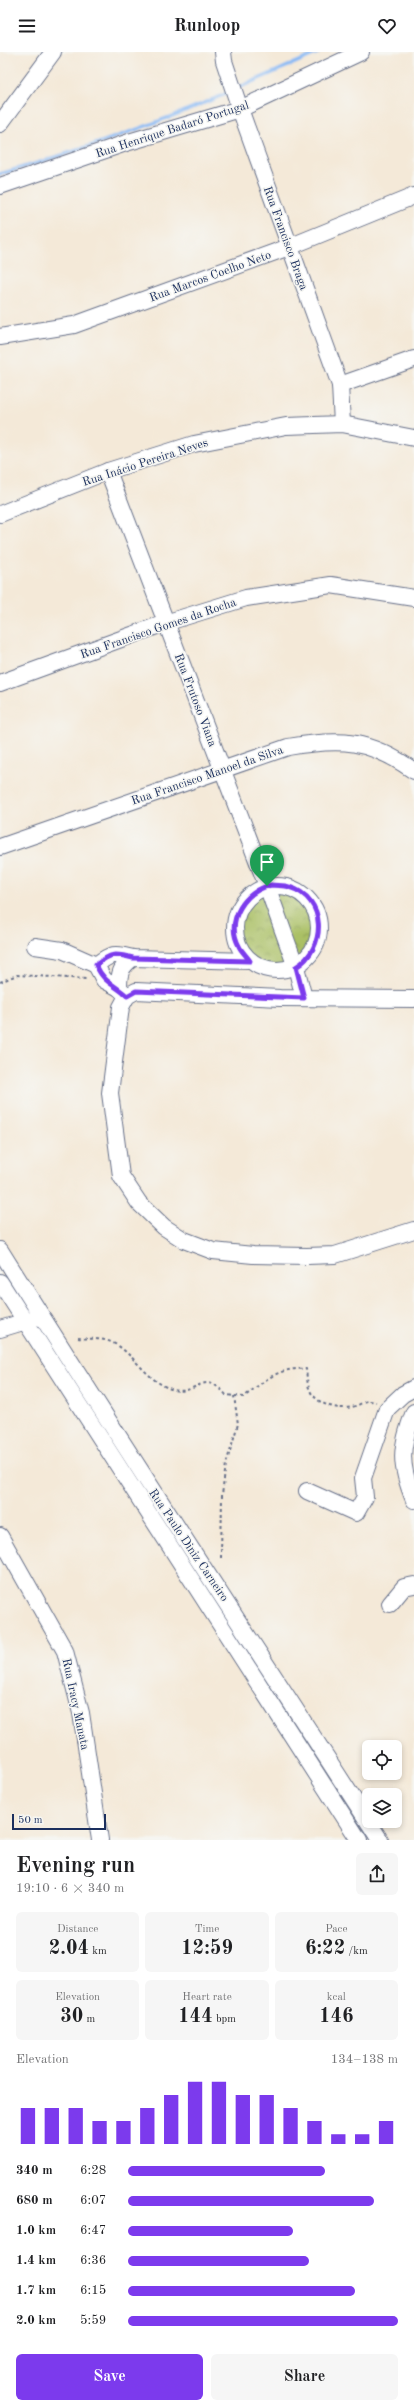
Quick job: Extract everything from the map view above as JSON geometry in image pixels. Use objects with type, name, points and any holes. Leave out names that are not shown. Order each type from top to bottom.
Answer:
[{"type":"street","points":[[0,124],[53,52]]},
{"type":"street","name":"Rua Henrique Badaró Portugal","points":[[0,186],[239,106],[361,52]]},
{"type":"street","name":"Rua Francisco Braga","points":[[223,57],[289,247],[340,385],[342,424]]},
{"type":"street","name":"Rua Marcos Coelho Neto","points":[[0,337],[74,325],[289,247],[414,196]]},
{"type":"street","points":[[340,385],[414,359]]},
{"type":"street","name":"Rua Inácio Pereira Neves","points":[[0,514],[108,471],[194,444],[286,426],[342,424],[414,438]]},
{"type":"street","name":"Rua Frutoso Viana","points":[[108,471],[267,886],[296,967],[304,998]]},
{"type":"street","name":"Rua Francisco Gomes da Rocha","points":[[0,683],[165,623],[246,598],[331,585],[414,598]]},
{"type":"street","name":"Rua Francisco Manoel da Silva","points":[[0,847],[288,747],[318,742],[344,741],[393,756],[414,771]]},
{"type":"street","points":[[96,965],[107,957],[116,954],[133,958],[250,961],[265,968],[280,971],[296,967],[309,957],[318,941],[319,931],[317,913],[306,897],[290,887],[267,886],[252,892],[239,907],[234,926],[238,945],[250,961]]},
{"type":"street","points":[[35,946],[62,950],[96,965],[104,980],[123,992],[136,991],[304,998],[414,1000]]},
{"type":"street","points":[[133,958],[125,964],[119,972],[123,992],[110,1093],[120,1176],[139,1203],[164,1227],[184,1240],[213,1251],[253,1255],[335,1255],[414,1230]]},
{"type":"street","name":"Rua Paulo Diniz Carneiro","points":[[0,1250],[162,1506],[226,1600],[380,1840]]},
{"type":"street","name":"Rua Paulo Diniz Carneiro","points":[[0,1282],[147,1514],[359,1840]]},
{"type":"street","points":[[0,1329],[41,1316]]},
{"type":"street","points":[[307,1491],[356,1513],[365,1497],[363,1478],[387,1409],[403,1394],[414,1388]]},
{"type":"street","points":[[414,1412],[404,1444],[403,1475],[414,1500]]},
{"type":"street","points":[[147,1514],[162,1506]]},
{"type":"street","name":"Rua Iracy Manata","points":[[0,1536],[65,1651],[81,1713],[100,1840]]},
{"type":"street","points":[[390,1604],[404,1587],[414,1585]]},
{"type":"path","points":[[0,982],[16,975],[104,980]]},
{"type":"path","points":[[78,1338],[111,1342],[123,1350],[153,1379],[174,1390],[182,1391],[213,1383],[218,1385],[226,1395],[244,1397],[270,1377],[291,1368],[306,1369],[312,1394],[323,1403],[337,1408],[352,1407],[366,1400],[387,1409]]},
{"type":"path","points":[[221,1558],[220,1514],[226,1464],[238,1424],[234,1396]]},
{"type":"green space","points":[[269,886],[285,886],[301,893],[312,904],[319,920],[319,936],[316,944],[307,958],[301,963],[285,970],[269,970],[253,963],[242,952],[235,936],[235,920],[242,904],[253,893]]},
{"type":"waterway","points":[[238,88],[320,52]]},
{"type":"waterway","points":[[0,174],[116,137],[174,116],[230,92]]},
{"type":"route","points":[[267,886],[290,887],[306,897],[317,913],[319,931],[318,941],[309,957],[296,967],[304,998],[136,991],[127,996],[119,988],[104,980],[99,972],[96,965],[107,957],[116,954],[133,958],[250,961],[238,945],[234,926],[239,907],[252,892],[267,886]]}]
